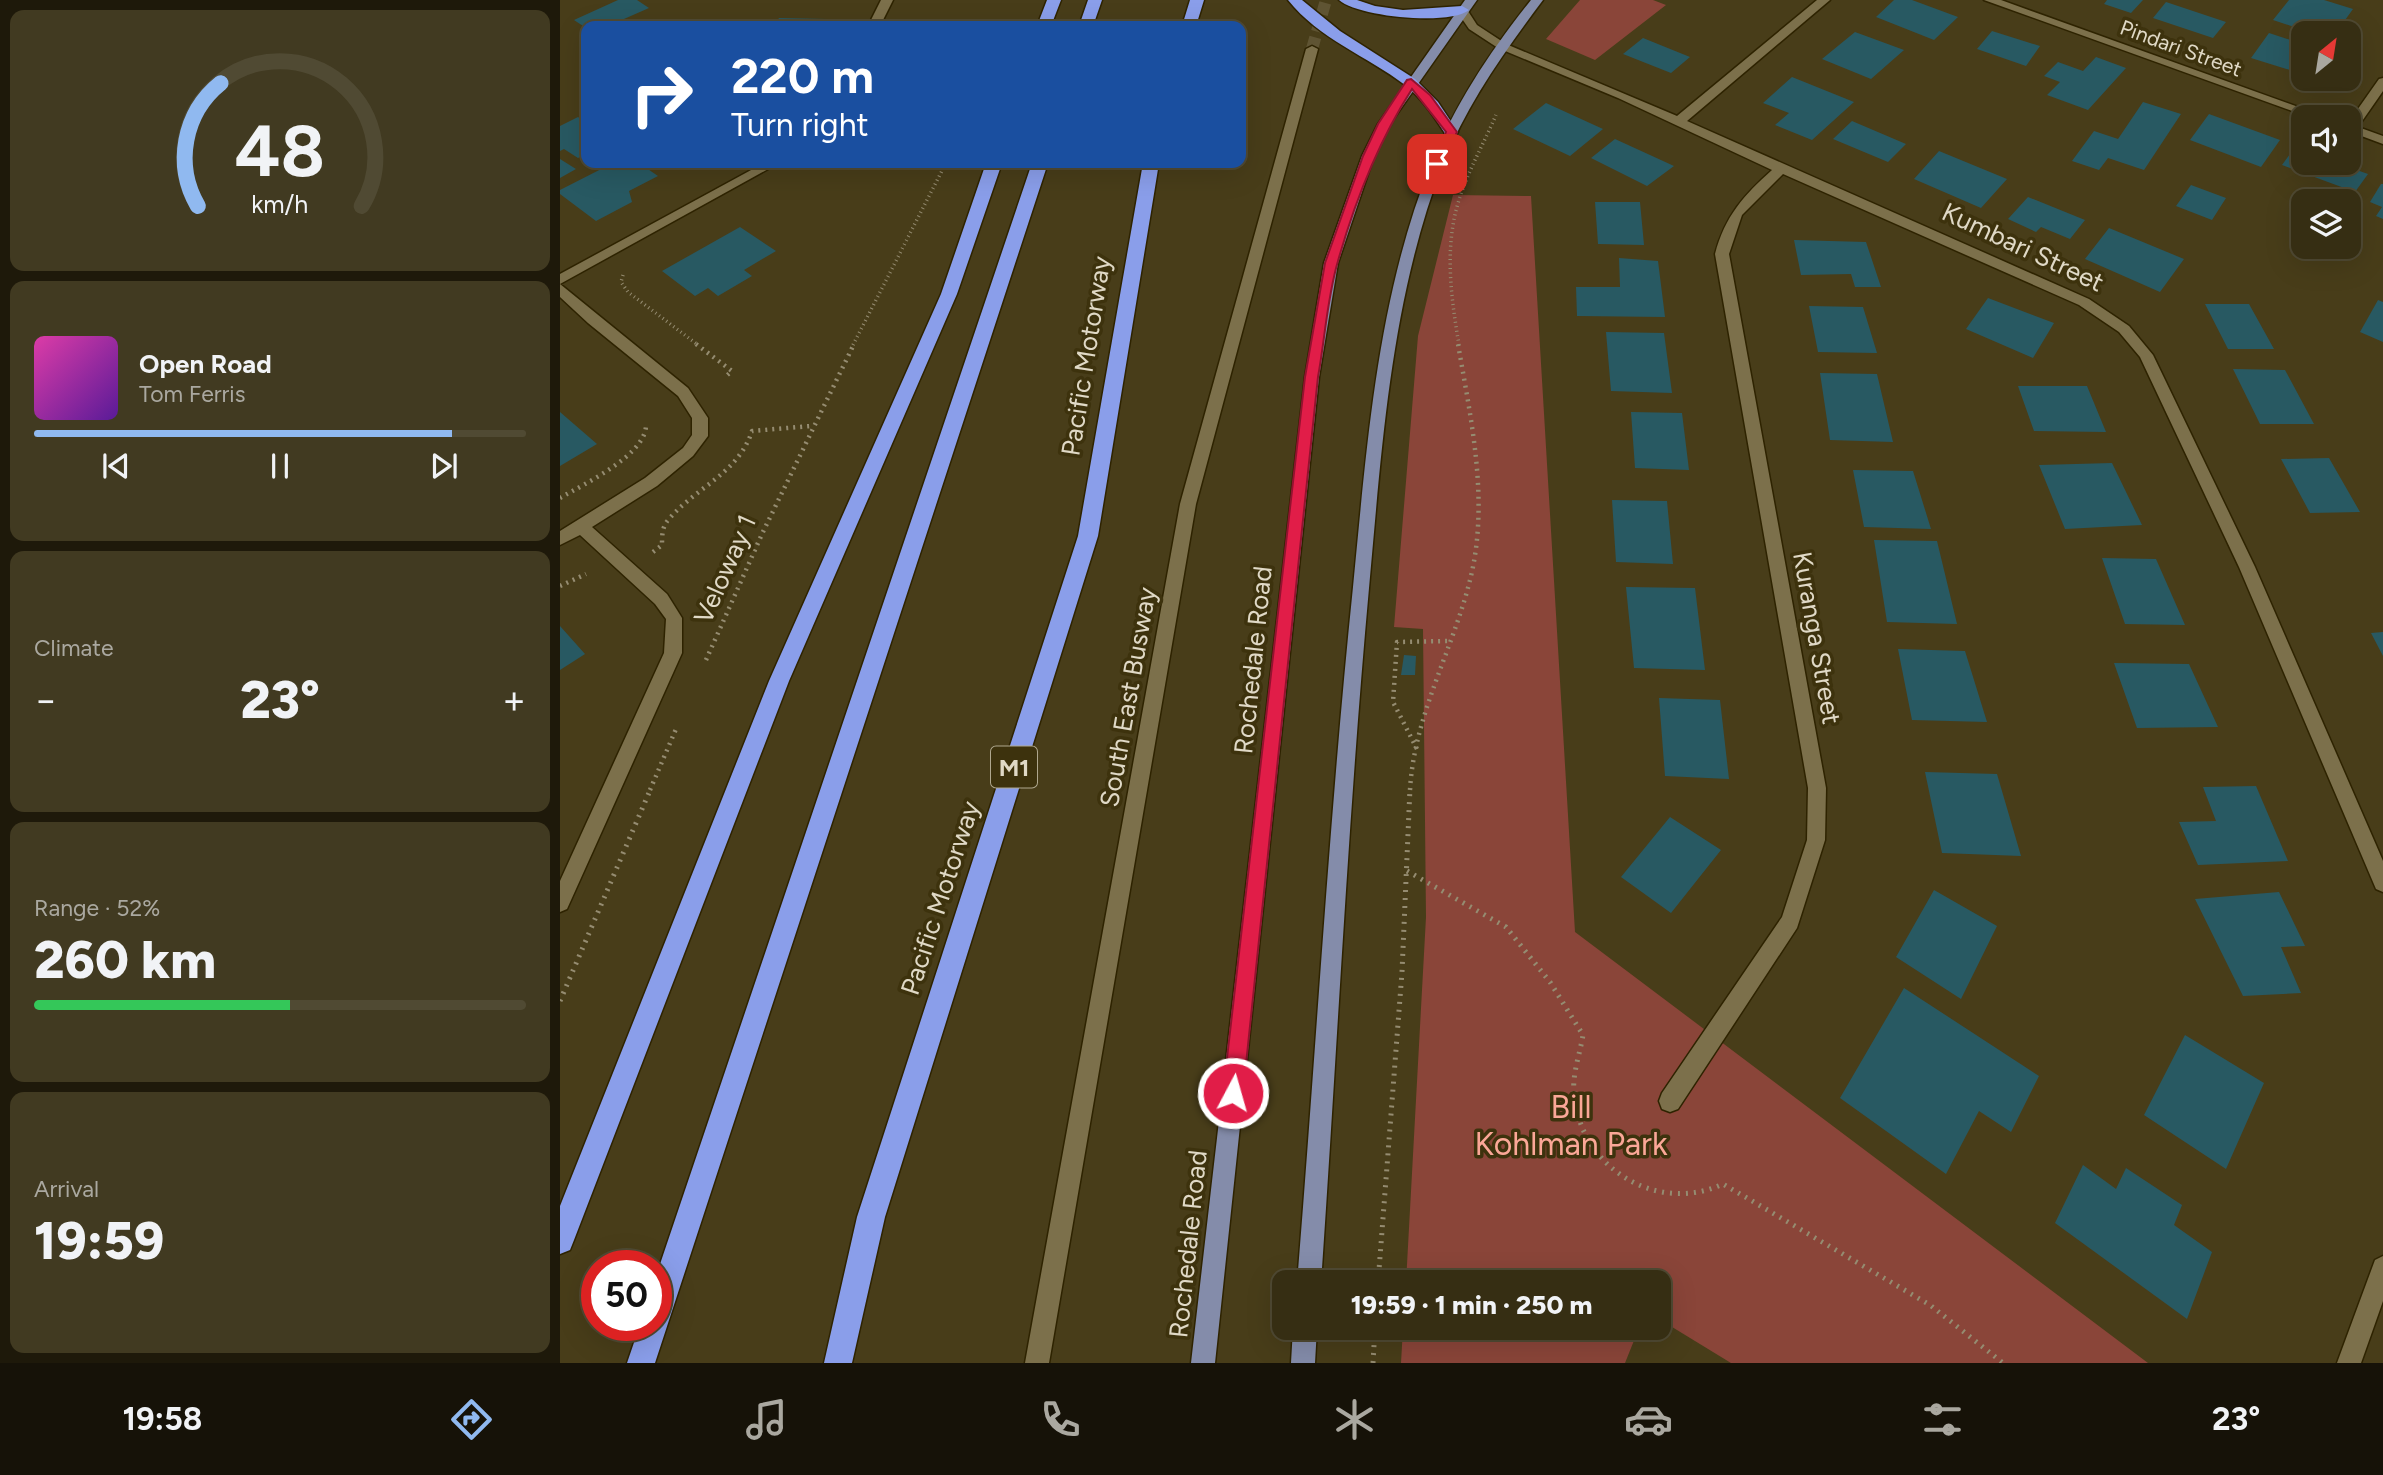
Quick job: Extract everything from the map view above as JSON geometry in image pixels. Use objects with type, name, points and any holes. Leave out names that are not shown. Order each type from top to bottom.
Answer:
[{"type":"highway","points":[[1046,21],[1054,0]]},
{"type":"highway","points":[[1088,21],[1095,0]]},
{"type":"highway","points":[[1190,21],[1196,0]]},
{"type":"highway","points":[[1294,0],[1327,28],[1411,82],[1426,97],[1451,132]]},
{"type":"highway","points":[[1346,0],[1368,9],[1393,13],[1467,5]]},
{"type":"highway","points":[[560,1240],[779,681],[949,294],[992,168]]},
{"type":"highway","points":[[672,1270],[1039,168]]},
{"type":"highway","name":"Pacific Motorway","points":[[838,1363],[871,1217],[1088,536],[1150,168]]},
{"type":"highway","points":[[641,1363],[649,1341]]},
{"type":"main road","points":[[1310,1270],[1340,824],[1381,390],[1412,238],[1437,164],[1451,132],[1502,46],[1537,0]]},
{"type":"main road","name":"Rochedale Road","points":[[1203,1363],[1312,377],[1331,263],[1368,156],[1384,124],[1467,5]]},
{"type":"main road","points":[[1303,1363],[1304,1340]]},
{"type":"street","points":[[876,21],[887,0]]},
{"type":"street","points":[[1680,120],[1824,0]]},
{"type":"street","name":"Pindari Street","points":[[1990,0],[2291,107]]},
{"type":"street","name":"Kumbari Street","points":[[1467,5],[1473,27],[1502,46],[1680,120],[1781,169],[2084,302],[2124,329],[2146,355],[2247,567],[2383,883]]},
{"type":"street","name":"South East Busway","points":[[1037,1363],[1188,504],[1312,49]]},
{"type":"street","points":[[2361,113],[2383,82]]},
{"type":"street","points":[[2361,132],[2383,140]]},
{"type":"street","points":[[560,280],[764,168]]},
{"type":"street","name":"Kuranga Street","points":[[1670,1101],[1790,921],[1816,839],[1817,788],[1722,254],[1728,226],[1741,205],[1781,169]]},
{"type":"street","points":[[560,289],[593,320],[683,392],[700,418],[700,436],[688,452],[671,467],[560,539]]},
{"type":"street","points":[[560,903],[673,653],[674,618],[661,599],[581,526]]},
{"type":"street","points":[[2349,1363],[2383,1268]]},
{"type":"path","points":[[1379,1270],[1402,972],[1411,771],[1432,690],[1472,573],[1479,493],[1475,445],[1453,312],[1449,271],[1452,235],[1459,200],[1498,110]]},
{"type":"path","name":"Veloway 1","points":[[705,662],[811,426],[943,168]]},
{"type":"path","points":[[614,250],[633,261],[623,275],[623,287],[732,371],[725,377]]},
{"type":"path","points":[[560,498],[626,458],[646,434],[646,425]]},
{"type":"path","points":[[653,552],[662,545],[662,533],[667,520],[725,472],[747,446],[752,431],[811,426]]},
{"type":"path","points":[[560,586],[586,574]]},
{"type":"path","points":[[1417,749],[1393,702],[1397,642],[1450,641]]},
{"type":"path","points":[[560,1001],[678,725]]},
{"type":"path","points":[[1373,1363],[1374,1340]]},
{"type":"green space","points":[[1580,0],[1653,0],[1666,5],[1595,60],[1546,39]]},
{"type":"green space","name":"Bill Kohlman Park","points":[[1453,195],[1531,196],[1575,932],[2148,1363],[1731,1363],[1671,1326],[1671,1270],[1407,1270],[1426,917],[1423,629],[1394,627],[1418,336]]},
{"type":"green space","points":[[1402,1340],[1634,1340],[1625,1363],[1401,1363]]},
{"type":"building","points":[[618,0],[637,0],[649,8],[619,21],[581,21],[581,25],[574,20]]},
{"type":"building","points":[[1894,0],[1912,0],[1958,17],[1934,40],[1876,17]]},
{"type":"building","points":[[2107,0],[2143,0],[2131,13],[2104,4]]},
{"type":"building","points":[[2289,0],[2324,0],[2353,9],[2344,21],[2291,21],[2291,26],[2273,20]]},
{"type":"building","points":[[2166,2],[2226,22],[2213,38],[2153,18]]},
{"type":"building","points":[[779,18],[827,19],[826,21],[777,21]]},
{"type":"building","points":[[1992,31],[2040,46],[2026,66],[1977,49]]},
{"type":"building","points":[[1855,32],[1904,50],[1871,79],[1822,59]]},
{"type":"building","points":[[2269,33],[2291,40],[2290,70],[2251,58]]},
{"type":"building","points":[[1643,38],[1690,57],[1671,73],[1623,54]]},
{"type":"building","points":[[2096,57],[2126,68],[2088,110],[2047,95],[2060,82],[2044,76],[2058,62],[2083,71]]},
{"type":"building","points":[[1792,77],[1854,102],[1812,140],[1775,125],[1789,113],[1763,103]]},
{"type":"building","points":[[2143,102],[2181,114],[2144,170],[2108,158],[2099,170],[2072,161],[2094,131],[2118,139]]},
{"type":"building","points":[[1546,103],[1603,129],[1570,156],[1513,129]]},
{"type":"building","points":[[2209,114],[2280,140],[2261,167],[2190,140]]},
{"type":"building","points":[[578,117],[581,119],[581,156],[578,158],[564,149],[560,151],[560,126]]},
{"type":"building","points":[[1852,121],[1906,144],[1888,162],[1833,139]]},
{"type":"building","points":[[1615,139],[1674,166],[1647,186],[1591,158]]},
{"type":"building","points":[[1939,151],[2007,179],[1981,208],[1914,179]]},
{"type":"building","points":[[2291,153],[2291,168],[2282,165]]},
{"type":"building","points":[[560,159],[576,169],[560,178]]},
{"type":"building","points":[[603,168],[646,168],[658,176],[629,191],[632,202],[596,221],[560,194],[560,190]]},
{"type":"building","points":[[2361,172],[2368,174],[2357,189],[2347,189],[2309,175],[2361,175]]},
{"type":"building","points":[[2381,184],[2383,219],[2376,216],[2382,207],[2370,202]]},
{"type":"building","points":[[2191,185],[2226,198],[2212,220],[2176,206]]},
{"type":"building","points":[[2028,197],[2085,220],[2070,239],[2041,227],[2036,232],[2008,219]]},
{"type":"building","points":[[1595,202],[1640,202],[1644,245],[1598,244]]},
{"type":"building","points":[[740,227],[776,251],[744,270],[752,276],[718,296],[708,288],[695,296],[662,271]]},
{"type":"building","points":[[2109,228],[2184,259],[2160,292],[2085,259]]},
{"type":"building","points":[[1794,240],[1866,242],[1881,287],[1855,287],[1851,274],[1801,275]]},
{"type":"building","points":[[1619,258],[1658,261],[1665,317],[1577,316],[1576,287],[1620,287]]},
{"type":"building","points":[[1988,298],[2054,323],[2033,358],[1966,329]]},
{"type":"building","points":[[2378,300],[2383,302],[2383,342],[2360,332]]},
{"type":"building","points":[[2205,304],[2249,304],[2274,349],[2228,349]]},
{"type":"building","points":[[1809,306],[1863,307],[1877,353],[1818,352]]},
{"type":"building","points":[[1606,332],[1664,333],[1672,393],[1611,391]]},
{"type":"building","points":[[2233,369],[2285,370],[2314,424],[2260,424]]},
{"type":"building","points":[[1820,373],[1877,374],[1893,442],[1830,440]]},
{"type":"building","points":[[2018,386],[2087,386],[2106,432],[2034,431]]},
{"type":"building","points":[[560,412],[597,444],[560,466]]},
{"type":"building","points":[[1631,412],[1682,413],[1689,470],[1635,468]]},
{"type":"building","points":[[2329,458],[2360,512],[2310,513],[2281,459]]},
{"type":"building","points":[[2112,463],[2142,525],[2065,529],[2039,465]]},
{"type":"building","points":[[1853,470],[1913,471],[1931,529],[1864,527]]},
{"type":"building","points":[[1612,500],[1667,501],[1673,564],[1616,562]]},
{"type":"building","points":[[1874,540],[1937,541],[1957,624],[1887,622]]},
{"type":"building","points":[[2102,558],[2156,559],[2185,625],[2125,624]]},
{"type":"building","points":[[1626,587],[1695,588],[1705,670],[1634,668]]},
{"type":"building","points":[[560,626],[585,654],[560,670]]},
{"type":"building","points":[[2383,632],[2383,656],[2371,633]]},
{"type":"building","points":[[1898,649],[1965,651],[1987,722],[1912,720]]},
{"type":"building","points":[[1404,655],[1416,656],[1415,675],[1401,675]]},
{"type":"building","points":[[2114,663],[2189,664],[2218,727],[2137,728]]},
{"type":"building","points":[[1659,698],[1720,700],[1729,779],[1665,776]]},
{"type":"building","points":[[1925,772],[1997,774],[2021,856],[1942,853]]},
{"type":"building","points":[[2256,786],[2288,861],[2198,865],[2179,822],[2216,821],[2203,787]]},
{"type":"building","points":[[1670,817],[1721,850],[1671,913],[1621,877]]},
{"type":"building","points":[[1934,890],[1997,926],[1961,999],[1896,957]]},
{"type":"building","points":[[2279,892],[2305,946],[2281,947],[2301,993],[2243,996],[2195,899]]},
{"type":"building","points":[[1904,988],[2039,1076],[2011,1132],[1979,1111],[1946,1174],[1840,1098]]},
{"type":"building","points":[[2185,1035],[2264,1083],[2226,1169],[2144,1115]]},
{"type":"building","points":[[2083,1165],[2116,1189],[2126,1168],[2182,1205],[2174,1225],[2212,1252],[2187,1319],[2055,1223]]},
{"type":"tunnel","points":[[1312,49],[1326,0]]},
{"type":"route","points":[[1233,1093],[1312,377],[1331,263],[1368,156],[1384,124],[1411,82],[1426,97],[1451,132],[1437,164]]}]
